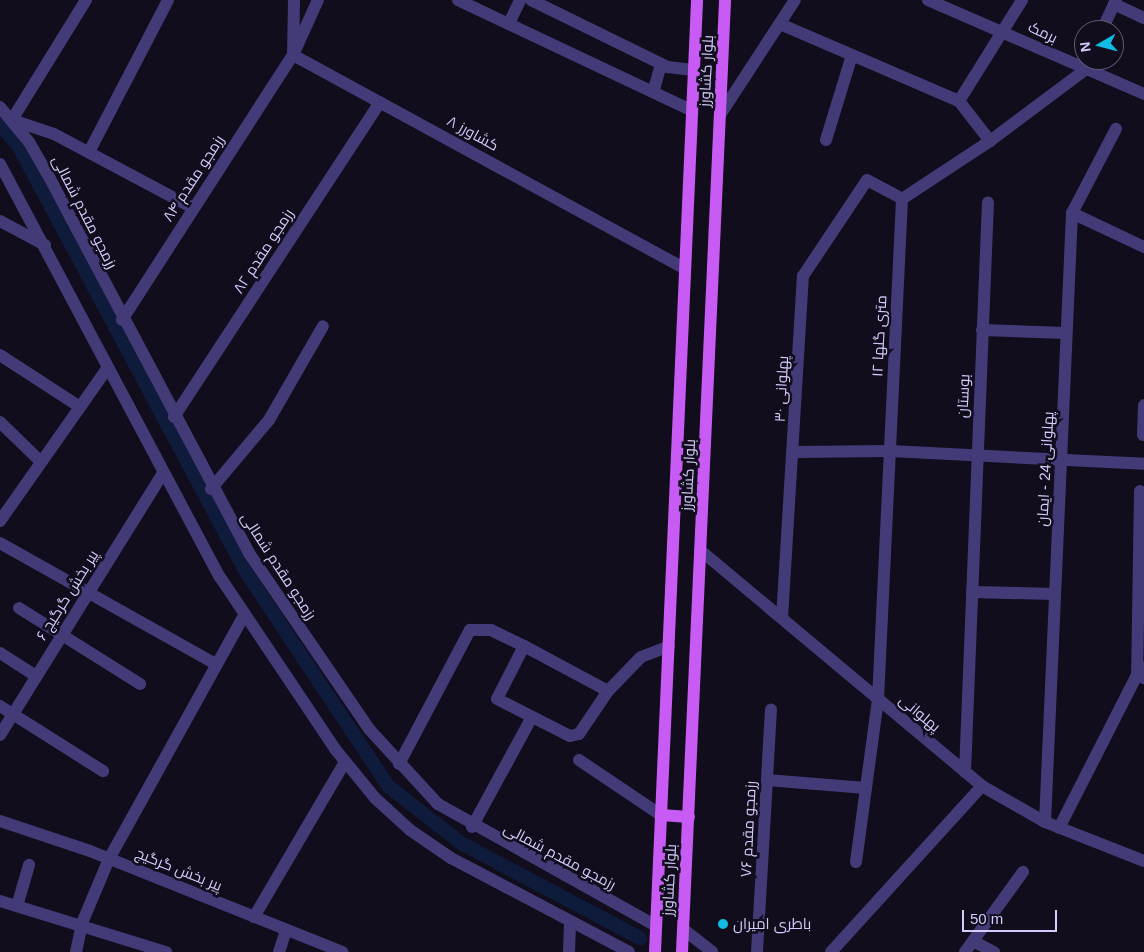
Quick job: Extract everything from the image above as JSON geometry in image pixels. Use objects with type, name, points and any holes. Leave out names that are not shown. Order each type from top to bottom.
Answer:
[{"type":"main road","name":"بلوار کشاورز","points":[[655,952],[683,268],[697,0]]},
{"type":"main road","name":"بلوار کشاورز","points":[[682,952],[725,0]]},
{"type":"main road","points":[[661,815],[688,817]]},
{"type":"street","points":[[86,0],[12,120],[89,152],[193,208]]},
{"type":"street","points":[[89,152],[168,0]]},
{"type":"street","points":[[294,0],[294,55]]},
{"type":"street","name":"رزمجو مقدم ۸۴","points":[[122,320],[294,55],[318,0]]},
{"type":"street","points":[[458,0],[654,89],[691,110]]},
{"type":"street","points":[[509,24],[520,0]]},
{"type":"street","points":[[530,0],[661,64],[693,70]]},
{"type":"street","points":[[720,115],[796,0]]},
{"type":"street","name":"برمک","points":[[929,0],[1074,60]]},
{"type":"street","points":[[959,101],[1022,0]]},
{"type":"street","points":[[1107,20],[1115,2],[1144,18]]},
{"type":"street","points":[[780,24],[959,101],[990,140]]},
{"type":"street","name":"کشاورز ۸","points":[[294,55],[683,268]]},
{"type":"street","points":[[826,140],[852,55]]},
{"type":"street","points":[[654,89],[661,64]]},
{"type":"street","points":[[902,199],[990,140],[1081,70]]},
{"type":"street","name":"برمک","points":[[1097,70],[1144,94]]},
{"type":"street","name":"رزمجو مقدم ۸۲","points":[[174,417],[380,102]]},
{"type":"street","name":"رزمجو مقدم شمالی","points":[[0,108],[12,120],[46,173],[211,489],[325,665],[399,764],[438,804],[472,827],[656,926]]},
{"type":"street","name":"پهلوانی 24 - ایمان","points":[[1045,822],[1063,460],[1066,333],[1072,214],[1116,129]]},
{"type":"street","points":[[0,164],[45,245],[162,473],[244,614],[345,762],[410,830],[451,858],[628,952]]},
{"type":"street","name":"پهلوانی ۳۰","points":[[782,618],[794,452],[803,276],[867,180],[902,199]]},
{"type":"street","name":"۱۲ متری گلها","points":[[856,862],[878,699],[902,199]]},
{"type":"street","name":"بوستان","points":[[965,772],[988,202]]},
{"type":"street","points":[[1072,214],[1144,247]]},
{"type":"street","points":[[0,221],[45,245]]},
{"type":"street","points":[[211,489],[269,420],[323,326]]},
{"type":"street","points":[[982,330],[1066,333]]},
{"type":"street","points":[[0,355],[80,407]]},
{"type":"street","points":[[0,521],[107,369]]},
{"type":"street","points":[[1143,434],[1144,405]]},
{"type":"street","points":[[0,422],[41,462]]},
{"type":"street","points":[[794,452],[890,451],[1144,464]]},
{"type":"street","name":"پیر بخش گرگیج ۶","points":[[0,735],[86,593],[162,473]]},
{"type":"street","points":[[1140,491],[1140,676]]},
{"type":"street","points":[[0,543],[86,593],[216,664]]},
{"type":"street","name":"پهلوانی","points":[[700,550],[982,786],[1045,822],[1144,862]]},
{"type":"street","points":[[972,592],[1055,594]]},
{"type":"street","points":[[19,608],[140,684]]},
{"type":"street","points":[[76,952],[82,923],[109,858],[244,614]]},
{"type":"street","points":[[399,764],[470,630],[491,630],[608,691]]},
{"type":"street","points":[[524,646],[497,698],[570,736],[579,734],[608,691],[641,657],[669,646]]},
{"type":"street","points":[[0,653],[36,676]]},
{"type":"street","points":[[1059,828],[1140,676],[1144,661]]},
{"type":"street","points":[[0,706],[103,771]]},
{"type":"street","name":"رزمجو مقدم ۷۶","points":[[757,952],[771,709]]},
{"type":"street","points":[[472,827],[532,716]]},
{"type":"street","points":[[580,760],[661,815]]},
{"type":"street","points":[[254,917],[345,762]]},
{"type":"street","points":[[767,780],[866,788]]},
{"type":"street","points":[[831,952],[982,786]]},
{"type":"street","name":"پیر بخش گرگیج","points":[[0,821],[109,858],[343,952]]},
{"type":"street","points":[[17,906],[29,865]]},
{"type":"street","points":[[965,952],[1023,872]]},
{"type":"street","points":[[0,901],[82,923],[166,952]]},
{"type":"street","points":[[569,952],[570,921]]},
{"type":"street","points":[[683,929],[712,952]]},
{"type":"street","points":[[279,952],[286,930]]},
{"type":"street","points":[[973,941],[994,952]]},
{"type":"waterway","points":[[0,125],[18,145],[244,569],[388,786],[461,843],[640,938]]},
{"type":"place","name":"باطری امیران","points":[[723,924]]}]
